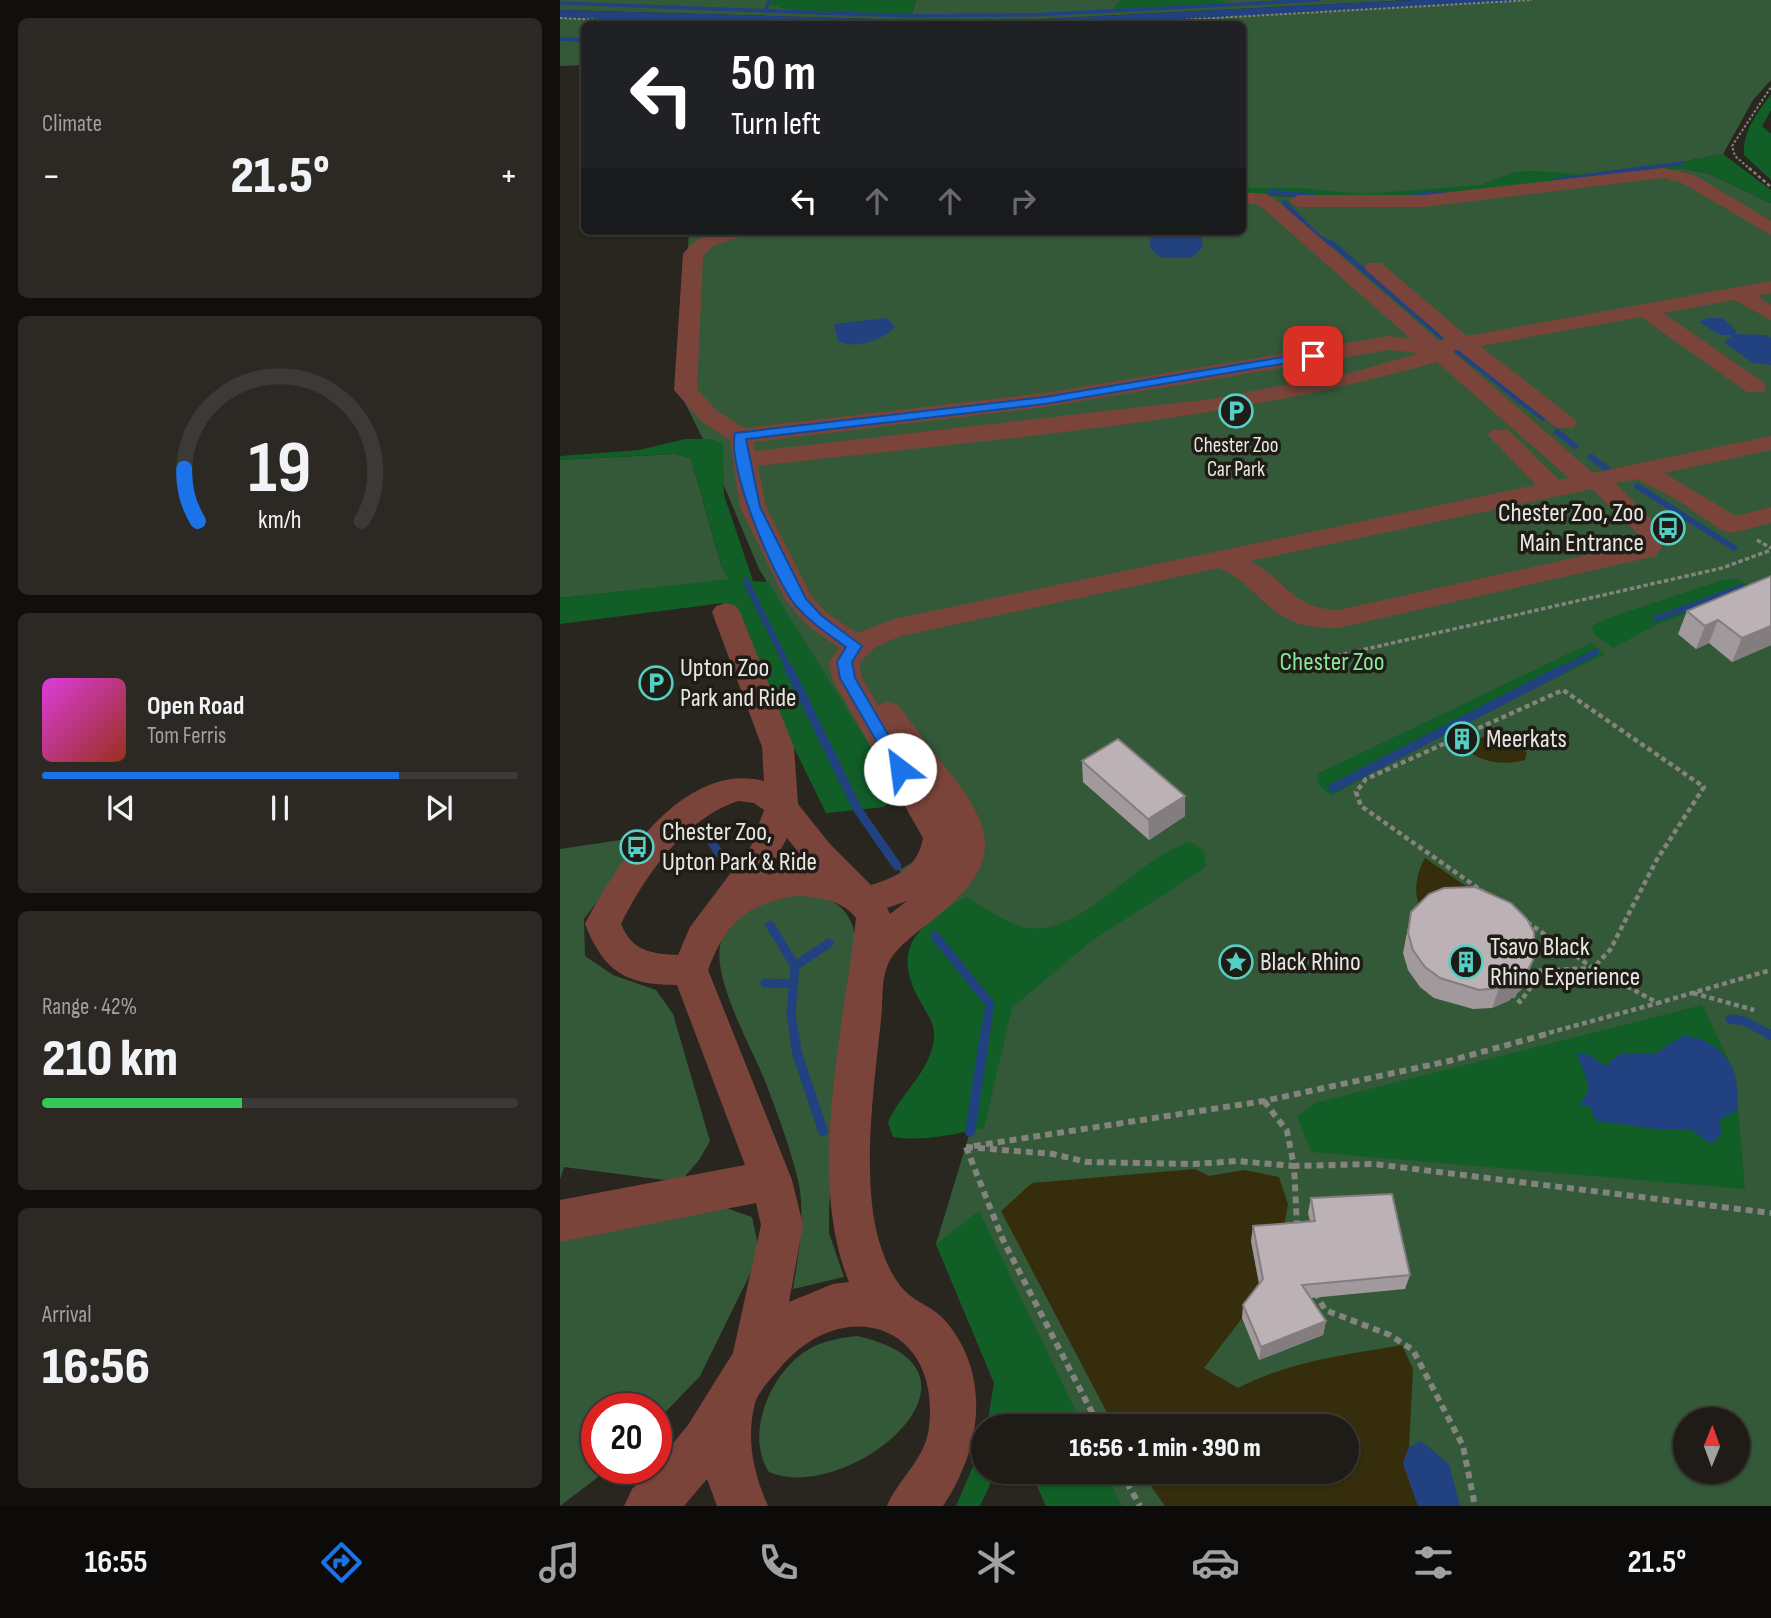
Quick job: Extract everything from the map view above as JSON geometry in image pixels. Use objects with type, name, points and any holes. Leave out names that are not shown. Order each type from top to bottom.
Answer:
[{"type":"street","points":[[1252,198],[1298,201],[1424,201],[1663,173],[1688,179],[1771,229]]},
{"type":"street","points":[[1220,559],[1250,572],[1282,604],[1299,614],[1316,619],[1338,619],[1647,550],[1653,539],[1650,531],[1445,348],[1252,198]]},
{"type":"street","points":[[1298,201],[1319,219]]},
{"type":"street","points":[[727,235],[706,242],[693,254],[685,390],[742,448],[753,507],[800,601],[817,619],[863,641]]},
{"type":"street","points":[[1360,254],[1445,348],[1565,424]]},
{"type":"street","points":[[742,448],[1212,406],[1360,377],[1445,348],[1771,287]]},
{"type":"street","points":[[1738,293],[1771,314]]},
{"type":"street","points":[[1645,310],[1755,387]]},
{"type":"street","points":[[742,448],[1389,343],[1445,348]]},
{"type":"street","points":[[1500,435],[1554,489]]},
{"type":"street","points":[[726,907],[783,883],[805,879],[827,883],[865,901],[903,890],[928,870],[939,855],[940,838],[847,678],[845,662],[863,641],[894,628],[1771,443]]},
{"type":"street","points":[[1642,471],[1685,494],[1732,525],[1771,515]]},
{"type":"street","points":[[726,612],[778,747],[782,805],[766,851],[703,937],[690,970],[771,1180],[782,1225],[746,1377],[727,1422],[725,1452],[734,1490],[743,1506]]},
{"type":"street","points":[[863,641],[859,664],[867,685],[961,811],[969,826],[971,841],[968,858],[955,879],[898,928],[871,959]]},
{"type":"street","points":[[690,970],[644,970],[623,958],[608,942],[603,924],[611,904],[639,864],[668,833],[710,796],[733,790],[758,791],[782,805],[802,836],[865,901],[874,917],[850,1184],[856,1234],[866,1271],[890,1308]]},
{"type":"street","points":[[560,1221],[771,1180]]},
{"type":"street","points":[[649,1506],[703,1445],[746,1377],[776,1337],[802,1318],[822,1310],[854,1304],[890,1308],[921,1325],[944,1355],[954,1389],[953,1428],[947,1450],[937,1472],[912,1506]]},
{"type":"path","points":[[1172,21],[1401,10],[1532,0]]},
{"type":"path","points":[[560,18],[624,21]]},
{"type":"path","points":[[1771,87],[1732,146],[1735,156],[1771,187]]},
{"type":"path","points":[[1309,662],[1722,568],[1771,550]]},
{"type":"path","points":[[1495,900],[1361,806],[1356,792],[1366,779],[1563,690],[1704,787],[1656,861],[1610,950],[1593,968],[1534,971],[1531,987],[1520,1002],[1514,996]]},
{"type":"path","points":[[1518,915],[1593,968],[1658,1003]]},
{"type":"path","points":[[966,1147],[1264,1101],[1450,1062],[1771,970]]},
{"type":"path","points":[[1692,993],[1754,1010]]},
{"type":"path","points":[[1264,1101],[1287,1131],[1294,1166],[1297,1231]]},
{"type":"path","points":[[966,1147],[1053,1154],[1087,1163],[1194,1164],[1237,1161],[1294,1166],[1374,1164],[1771,1213]]},
{"type":"path","points":[[966,1147],[1003,1240],[1093,1414]]},
{"type":"path","points":[[1313,1288],[1325,1310],[1363,1327],[1390,1335],[1413,1350],[1463,1446],[1475,1506]]},
{"type":"path","points":[[1128,1484],[1140,1506]]},
{"type":"green space","points":[[560,0],[769,0],[768,4],[811,14],[911,16],[916,0],[1413,0],[1023,20],[943,21],[560,10]]},
{"type":"green space","points":[[769,0],[916,0],[911,16],[906,16],[811,14],[767,4]]},
{"type":"green space","points":[[1122,0],[1222,0],[1225,4],[1115,11],[1115,5]]},
{"type":"green space","name":"Chester Zoo","points":[[1518,0],[1771,0],[1771,80],[1753,100],[1723,154],[1641,170],[1682,168],[1710,174],[1771,203],[1771,1506],[1046,1506],[1036,1484],[1359,1484],[1359,1414],[1007,1414],[936,1244],[970,1132],[1002,1004],[899,870],[922,857],[929,844],[759,569],[712,457],[679,391],[689,235],[1246,235],[1246,194],[1324,199],[1246,192],[1246,21],[1143,21]]},
{"type":"green space","points":[[560,17],[649,21],[581,21],[581,65],[560,66]]},
{"type":"green space","points":[[1771,94],[1771,110],[1762,126],[1771,134],[1771,180],[1744,155],[1744,147],[1748,130]]},
{"type":"green space","points":[[1723,154],[1771,190],[1771,203],[1710,174],[1682,168],[1458,195],[1353,201],[1246,194],[1246,188],[1300,188],[1364,194],[1480,185],[1515,172],[1581,174],[1641,170]]},
{"type":"green space","points":[[685,439],[711,439],[723,444],[724,495],[753,581],[768,582],[899,793],[884,807],[826,813],[723,603],[560,624],[560,598],[729,579],[721,565],[691,458],[674,454],[560,460],[560,456],[639,450]]},
{"type":"green space","points":[[674,454],[691,458],[721,565],[730,580],[560,598],[560,460]]},
{"type":"green space","points":[[1737,579],[1754,588],[1656,625],[1613,648],[1594,634],[1592,626],[1605,619],[1722,580]]},
{"type":"green space","points":[[1591,643],[1605,654],[1438,736],[1333,795],[1319,785],[1317,774]]},
{"type":"green space","points":[[627,839],[631,856],[584,919],[585,956],[613,975],[656,990],[673,1014],[710,1141],[699,1160],[680,1182],[564,1167],[560,1180],[560,849]]},
{"type":"green space","points":[[1191,842],[1204,851],[1206,867],[1090,942],[1012,1008],[984,1128],[928,1138],[893,1137],[888,1123],[925,1066],[934,1038],[929,1017],[911,982],[908,965],[909,951],[923,927],[966,897],[1016,925],[1044,928],[1087,910],[1150,863]]},
{"type":"green space","points":[[791,894],[815,896],[834,903],[849,917],[856,940],[829,1207],[829,1233],[844,1277],[793,1289],[801,1230],[799,1186],[765,1081],[726,990],[719,953],[727,929],[742,914]]},
{"type":"green space","points":[[1702,1005],[1735,1073],[1745,1189],[1311,1152],[1297,1116],[1315,1103]]},
{"type":"green space","points":[[720,1206],[752,1217],[759,1250],[753,1268],[700,1376],[672,1405],[672,1393],[581,1393],[581,1484],[589,1484],[560,1506],[560,1242]]},
{"type":"green space","points":[[979,1211],[1077,1414],[989,1414],[994,1382],[936,1244]]},
{"type":"green space","points":[[857,1336],[901,1353],[920,1376],[918,1403],[901,1430],[872,1453],[838,1470],[802,1477],[769,1472],[759,1439],[766,1403],[774,1386],[797,1357],[811,1348],[828,1341]]},
{"type":"green space","points":[[971,1471],[971,1484],[990,1484],[980,1506],[956,1506]]},
{"type":"green space","points":[[1036,1484],[1111,1484],[1122,1506],[1046,1506]]},
{"type":"sand","name":"Meerkats","points":[[1498,730],[1527,753],[1525,760],[1492,762],[1476,756],[1463,746]]},
{"type":"sand","points":[[1425,858],[1495,906],[1424,914],[1416,894],[1416,886]]},
{"type":"sand","points":[[1195,1169],[1209,1176],[1244,1170],[1279,1177],[1288,1204],[1282,1238],[1251,1242],[1261,1293],[1204,1368],[1238,1388],[1298,1365],[1402,1345],[1413,1369],[1409,1447],[1403,1463],[1418,1506],[1165,1506],[1149,1484],[1359,1484],[1359,1414],[1108,1414],[1001,1211],[1032,1183]]},
{"type":"water","points":[[1413,0],[1527,0],[1144,21],[943,21],[1023,20]]},
{"type":"water","points":[[560,10],[943,21],[649,21],[560,17]]},
{"type":"water","points":[[1156,235],[1201,235],[1203,247],[1191,258],[1161,258],[1150,248],[1150,239]]},
{"type":"water","points":[[887,318],[895,327],[876,340],[860,344],[838,341],[834,324]]},
{"type":"water","points":[[1708,318],[1722,318],[1736,330],[1735,334],[1766,335],[1771,338],[1771,365],[1753,363],[1724,342],[1733,335],[1720,335],[1699,322]]},
{"type":"water","points":[[1683,1036],[1700,1039],[1715,1047],[1732,1067],[1735,1075],[1738,1110],[1720,1119],[1721,1134],[1711,1144],[1690,1129],[1666,1130],[1596,1122],[1590,1107],[1579,1104],[1588,1086],[1576,1053],[1588,1054],[1605,1066],[1621,1053],[1654,1054]]},
{"type":"water","points":[[1421,1441],[1449,1464],[1460,1506],[1418,1506],[1403,1463],[1409,1447]]},
{"type":"building","points":[[1771,576],[1771,626],[1742,638],[1718,620],[1705,626],[1687,611]]},
{"type":"building","points":[[1118,739],[1185,796],[1148,819],[1082,761]]},
{"type":"building","name":"Tsavo Black Rhino Experience","points":[[1475,887],[1511,903],[1527,919],[1534,932],[1535,956],[1528,970],[1515,982],[1499,988],[1479,990],[1440,978],[1425,967],[1413,950],[1408,933],[1411,912],[1429,894],[1444,888]]},
{"type":"building","points":[[1392,1194],[1410,1275],[1302,1285],[1326,1321],[1261,1347],[1243,1305],[1263,1279],[1253,1226],[1315,1221],[1311,1198]]},
{"type":"waterway","points":[[765,11],[769,0]]},
{"type":"waterway","points":[[765,11],[906,16],[1031,15],[1319,0]]},
{"type":"waterway","points":[[560,3],[765,11]]},
{"type":"waterway","points":[[560,39],[581,40]]},
{"type":"waterway","points":[[1633,170],[1682,163]]},
{"type":"waterway","points":[[1555,181],[1646,168]]},
{"type":"waterway","points":[[1270,192],[1313,196]]},
{"type":"waterway","points":[[1413,196],[1442,193]]},
{"type":"waterway","points":[[1284,202],[1318,237],[1334,245],[1442,337]]},
{"type":"waterway","points":[[1457,351],[1505,388]]},
{"type":"waterway","points":[[1503,387],[1543,418]]},
{"type":"waterway","points":[[1557,432],[1575,446]]},
{"type":"waterway","points":[[1591,457],[1607,469]]},
{"type":"waterway","points":[[1637,486],[1734,548]]},
{"type":"waterway","points":[[746,581],[790,671]]},
{"type":"waterway","points":[[1656,619],[1742,587]]},
{"type":"waterway","points":[[1560,671],[1596,652]]},
{"type":"waterway","points":[[789,669],[858,810],[897,866]]},
{"type":"waterway","points":[[1333,788],[1563,669]]},
{"type":"waterway","points":[[709,837],[726,865]]},
{"type":"waterway","points":[[770,925],[795,966]]},
{"type":"waterway","points":[[935,936],[990,1004],[985,1035]]},
{"type":"waterway","points":[[795,966],[829,943]]},
{"type":"waterway","points":[[794,984],[795,966]]},
{"type":"waterway","points":[[765,983],[794,984]]},
{"type":"waterway","points":[[794,984],[791,1014],[794,1035]]},
{"type":"waterway","points":[[1730,1019],[1744,1021],[1771,1035],[1768,1034]]},
{"type":"waterway","points":[[794,1034],[797,1053],[823,1131]]},
{"type":"waterway","points":[[970,1132],[985,1034]]},
{"type":"place","name":"Chester Zoo Car Park","points":[[1236,411]]},
{"type":"place","name":"Chester Zoo, Zoo Main Entrance","points":[[1668,528]]},
{"type":"place","name":"Upton Zoo Park and Ride","points":[[656,683]]},
{"type":"place","name":"Meerkats","points":[[1462,739]]},
{"type":"place","name":"Chester Zoo, Upton Park & Ride","points":[[637,847]]},
{"type":"place","name":"Black Rhino","points":[[1236,962]]},
{"type":"place","name":"Tsavo Black Rhino Experience","points":[[1466,962]]},
{"type":"route","points":[[900,769],[847,678],[845,662],[855,646],[817,619],[800,601],[753,507],[740,436],[1045,400],[1313,356]]}]
